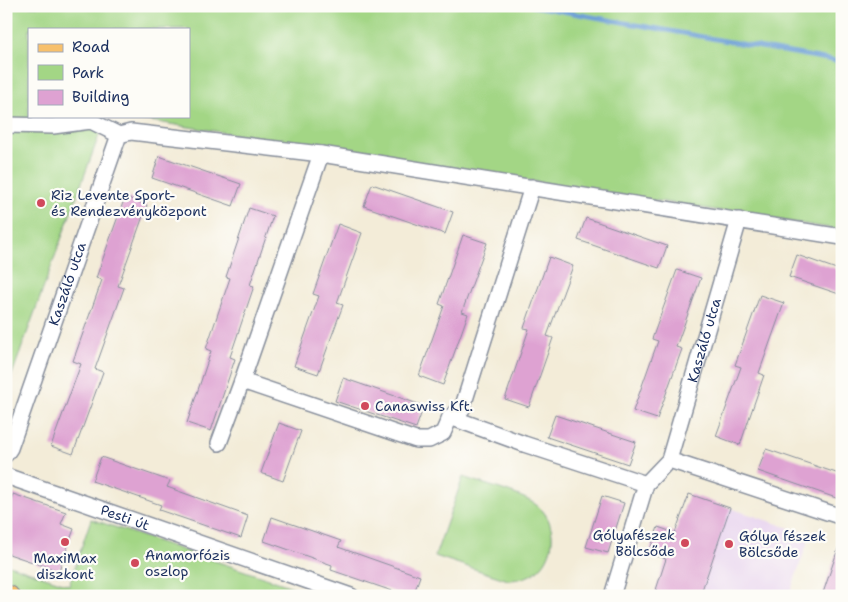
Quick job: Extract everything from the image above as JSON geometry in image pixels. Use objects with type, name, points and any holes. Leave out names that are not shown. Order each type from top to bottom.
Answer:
[{"type":"street","points":[[6,125],[53,126],[91,121],[119,136],[130,132],[321,154],[842,237]]},
{"type":"street","name":"Kaszáló utca","points":[[6,454],[18,426],[119,136]]},
{"type":"street","points":[[219,443],[321,154]]},
{"type":"street","points":[[242,381],[416,440],[428,440],[443,433],[450,417],[462,409],[532,187]]},
{"type":"street","name":"Kaszáló utca","points":[[612,596],[646,484],[669,460],[739,220]]},
{"type":"street","points":[[450,417],[524,444],[646,484]]},
{"type":"street","points":[[669,460],[842,517]]},
{"type":"street","name":"Pesti út","points":[[6,476],[352,596]]},
{"type":"shaded area","name":"Gólya fészek Bölcsőde","points":[[689,494],[810,535],[789,596],[654,596],[666,559],[649,553],[658,527],[675,533]]},
{"type":"green space","points":[[6,6],[842,6],[842,230],[132,118],[190,118],[190,28],[28,28],[28,118],[105,118],[6,391]]},
{"type":"green space","points":[[463,477],[520,496],[543,511],[551,529],[551,549],[542,566],[534,573],[515,580],[508,580],[435,556]]},
{"type":"green space","points":[[91,519],[319,596],[44,596],[6,583],[6,564],[69,585]]},
{"type":"building","points":[[159,156],[241,184],[233,206],[152,178]]},
{"type":"building","points":[[372,184],[453,212],[445,234],[364,206]]},
{"type":"building","points":[[125,197],[147,205],[118,286],[124,288],[95,369],[103,372],[73,454],[51,446],[81,364],[73,361],[102,280],[96,278]]},
{"type":"building","points":[[249,208],[273,216],[250,285],[254,286],[230,357],[235,359],[211,431],[187,423],[211,351],[206,349],[230,278],[226,277]]},
{"type":"building","points":[[586,218],[667,246],[659,268],[578,240]]},
{"type":"building","points":[[338,224],[362,233],[337,303],[343,305],[318,374],[294,366],[319,296],[313,294]]},
{"type":"building","points":[[463,235],[487,243],[462,312],[468,314],[443,385],[419,376],[444,306],[439,304]]},
{"type":"building","points":[[797,255],[842,271],[842,295],[789,277]]},
{"type":"building","points":[[549,257],[573,266],[547,336],[553,338],[529,407],[505,399],[529,329],[524,328]]},
{"type":"building","points":[[677,270],[701,278],[676,347],[682,349],[657,419],[633,411],[658,341],[652,339]]},
{"type":"building","points":[[760,295],[784,303],[759,373],[764,375],[740,445],[716,436],[741,367],[735,365]]},
{"type":"building","points":[[343,378],[424,406],[416,428],[335,401]]},
{"type":"building","points":[[555,415],[636,442],[628,464],[547,437]]},
{"type":"building","points":[[279,423],[301,431],[283,481],[261,473]]},
{"type":"building","points":[[766,449],[842,475],[842,492],[839,499],[758,471]]},
{"type":"building","points":[[101,457],[170,481],[167,487],[248,516],[241,538],[159,510],[161,505],[92,481]]},
{"type":"building","points":[[13,494],[66,512],[61,524],[74,529],[59,571],[6,553],[6,506],[8,507]]},
{"type":"building","name":"Gólyafészek Bölcsőde","points":[[689,494],[730,508],[700,596],[654,596],[666,559],[649,553],[658,527],[675,533]]},
{"type":"building","points":[[602,496],[624,503],[608,553],[586,547]]},
{"type":"building","points":[[272,517],[341,541],[338,547],[420,576],[413,596],[407,596],[331,570],[332,565],[264,541]]},
{"type":"building","points":[[841,540],[842,596],[822,596]]},
{"type":"waterway","points":[[533,6],[842,62]]},
{"type":"place","name":"Riz Levente Sport- és Rendezvényközpont","points":[[41,203]]},
{"type":"place","name":"Canaswiss Kft.","points":[[365,406]]},
{"type":"place","name":"MaxiMax diszkont","points":[[65,542]]},
{"type":"place","name":"Gólyafészek Bölcsőde","points":[[685,543]]},
{"type":"place","name":"Gólya fészek Bölcsőde","points":[[729,544]]},
{"type":"place","name":"Anamorfózis oszlop","points":[[135,563]]}]
